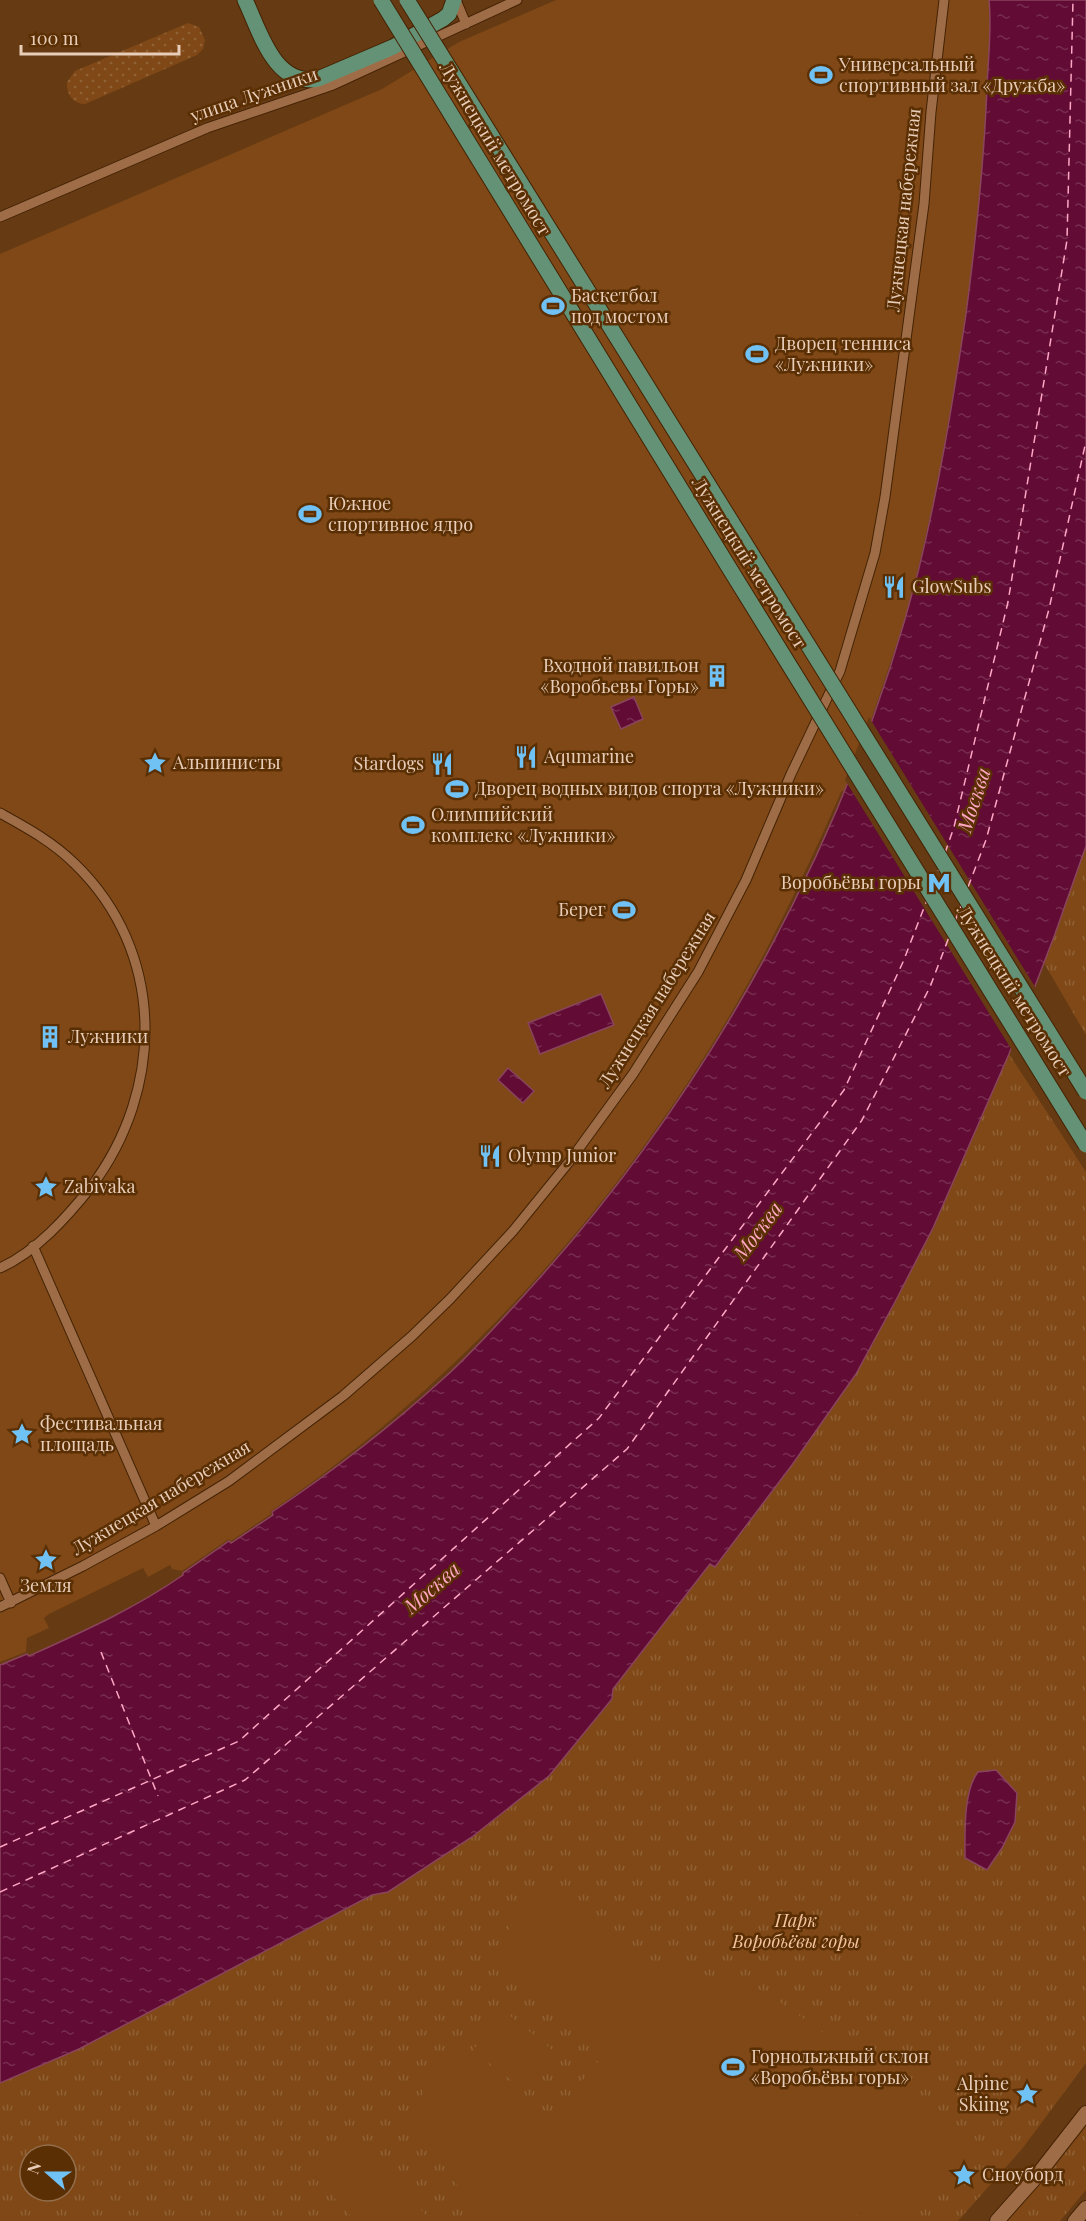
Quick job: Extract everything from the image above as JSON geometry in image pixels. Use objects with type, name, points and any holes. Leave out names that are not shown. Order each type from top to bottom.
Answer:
[{"type":"main road","points":[[245,0],[270,54],[279,66],[290,75],[309,80],[318,79],[393,47],[443,19],[449,14],[455,0]]},
{"type":"main road","name":"Лужнецкий метромост","points":[[381,0],[1086,1145]]},
{"type":"main road","name":"Лужнецкий метромост","points":[[407,0],[1086,1092]]},
{"type":"main road","points":[[997,2221],[1036,2177],[1086,2113]]},
{"type":"main road","points":[[1075,2221],[1086,2208]]},
{"type":"street","points":[[455,0],[466,24]]},
{"type":"street","name":"улица Лужники","points":[[0,217],[207,128],[333,85],[517,0]]},
{"type":"street","name":"Лужнецкая набережная","points":[[0,1607],[156,1526],[229,1481],[314,1419],[378,1366],[450,1299],[513,1231],[595,1127],[656,1040],[698,972],[726,920],[769,829],[808,737],[840,671],[859,612],[879,536],[924,204],[931,112],[944,0]]},
{"type":"street","points":[[0,813],[52,844],[96,886],[114,913],[129,942],[138,973],[145,1014],[142,1070],[135,1102],[124,1132],[109,1160],[83,1197],[63,1219],[33,1246],[0,1268]]},
{"type":"street","points":[[33,1246],[156,1526]]},
{"type":"street","points":[[0,1578],[11,1603]]},
{"type":"green space","name":"Олимпийский комплекс «Лужники»","points":[[556,0],[989,0],[990,33],[984,166],[976,244],[937,487],[903,625],[845,790],[841,792],[756,969],[710,1048],[659,1125],[604,1198],[545,1269],[482,1336],[415,1399],[344,1458],[270,1512],[271,1514],[182,1571],[172,1569],[170,1565],[148,1577],[143,1568],[49,1614],[44,1618],[49,1628],[27,1638],[26,1652],[0,1662],[0,254],[382,89],[459,42]]},
{"type":"green space","points":[[188,23],[199,27],[205,40],[203,49],[197,55],[85,104],[77,102],[69,94],[67,82],[75,71]]},
{"type":"green space","points":[[1086,846],[1086,1035],[1044,963]]},
{"type":"green space","name":"Парк Воробьёвы горы","points":[[1009,1054],[1086,1172],[1086,2063],[1022,2149],[958,2221],[0,2221],[0,2083],[79,2049],[372,1895],[388,1892],[549,1776],[612,1700],[613,1689],[710,1564],[715,1567],[792,1465],[856,1374],[933,1228]]},
{"type":"green space","name":"Горнолыжный склон «Воробьёвы горы»","points":[[542,1879],[646,1959],[764,1991],[976,2140],[954,2174],[938,2180],[898,2221],[878,2221],[867,2211],[843,2221],[484,2221],[416,2123],[423,2089],[460,2045],[549,2121],[611,2046],[493,1952]]},
{"type":"green space","points":[[504,2011],[556,2053],[525,2091],[473,2050]]},
{"type":"green space","points":[[1086,2123],[1086,2190],[1060,2221],[1006,2221],[1031,2193]]},
{"type":"green space","points":[[356,2137],[431,2221],[355,2221],[314,2175]]},
{"type":"water","name":"Москва","points":[[989,0],[1086,0],[1086,846],[1009,1054],[933,1228],[856,1374],[792,1465],[715,1567],[710,1564],[613,1689],[612,1699],[549,1776],[472,1837],[388,1892],[372,1895],[79,2049],[0,2083],[0,1665],[27,1654],[29,1656],[89,1629],[165,1587],[229,1541],[231,1543],[273,1515],[272,1512],[317,1481],[403,1414],[468,1355],[535,1283],[601,1205],[662,1124],[718,1039],[769,950],[815,859],[855,765],[889,670],[918,572],[933,508],[961,347],[976,229],[986,116],[990,33]]},
{"type":"water","points":[[634,697],[643,719],[621,729],[611,707]]},
{"type":"water","points":[[601,994],[614,1025],[540,1054],[528,1023]]},
{"type":"water","points":[[508,1068],[534,1091],[523,1103],[498,1080]]},
{"type":"water","points":[[996,1770],[1017,1793],[1015,1822],[1002,1848],[987,1870],[965,1858],[967,1801],[973,1780],[978,1772]]},
{"type":"pier","points":[[869,717],[1037,990],[1013,1052],[845,780]]},
{"type":"ferry route","points":[[945,853],[954,827],[1008,602],[1067,240],[1073,0]]},
{"type":"ferry route","points":[[968,887],[986,840],[1049,609],[1086,441]]},
{"type":"ferry route","points":[[933,884],[939,869]]},
{"type":"ferry route","points":[[0,1847],[239,1741],[599,1418],[844,1090],[903,962],[927,900]]},
{"type":"ferry route","points":[[955,921],[961,906]]},
{"type":"ferry route","points":[[0,1892],[245,1780],[627,1449],[862,1120],[930,987],[949,937]]},
{"type":"ferry route","points":[[101,1652],[158,1796]]},
{"type":"place","name":"Универсальный спортивный зал «Дружба»","points":[[821,75]]},
{"type":"place","name":"Баскетбол под мостом","points":[[553,306]]},
{"type":"place","name":"Дворец тенниса «Лужники»","points":[[757,354]]},
{"type":"place","name":"Южное спортивное ядро","points":[[310,514]]},
{"type":"place","name":"GlowSubs","points":[[894,587]]},
{"type":"place","name":"Входной павильон «Воробьевы Горы»","points":[[717,676]]},
{"type":"place","name":"Aqumarine","points":[[526,757]]},
{"type":"place","name":"Альпинисты","points":[[155,763]]},
{"type":"place","name":"Stardogs","points":[[442,764]]},
{"type":"place","name":"Дворец водных видов спорта «Лужники»","points":[[457,789]]},
{"type":"place","name":"Олимпийский комплекс «Лужники»","points":[[413,825]]},
{"type":"place","name":"Воробьёвы горы","points":[[939,883]]},
{"type":"place","name":"Берег","points":[[624,910]]},
{"type":"place","name":"Лужники","points":[[50,1037]]},
{"type":"place","name":"Olymp Junior","points":[[490,1156]]},
{"type":"place","name":"Zabivaka","points":[[46,1187]]},
{"type":"place","name":"Фестивальная площадь","points":[[22,1434]]},
{"type":"place","name":"Земля","points":[[46,1560]]},
{"type":"place","name":"Горнолыжный склон «Воробьёвы горы»","points":[[733,2067]]},
{"type":"place","name":"Alpine Skiing","points":[[1027,2094]]},
{"type":"place","name":"Сноуборд","points":[[964,2175]]}]
